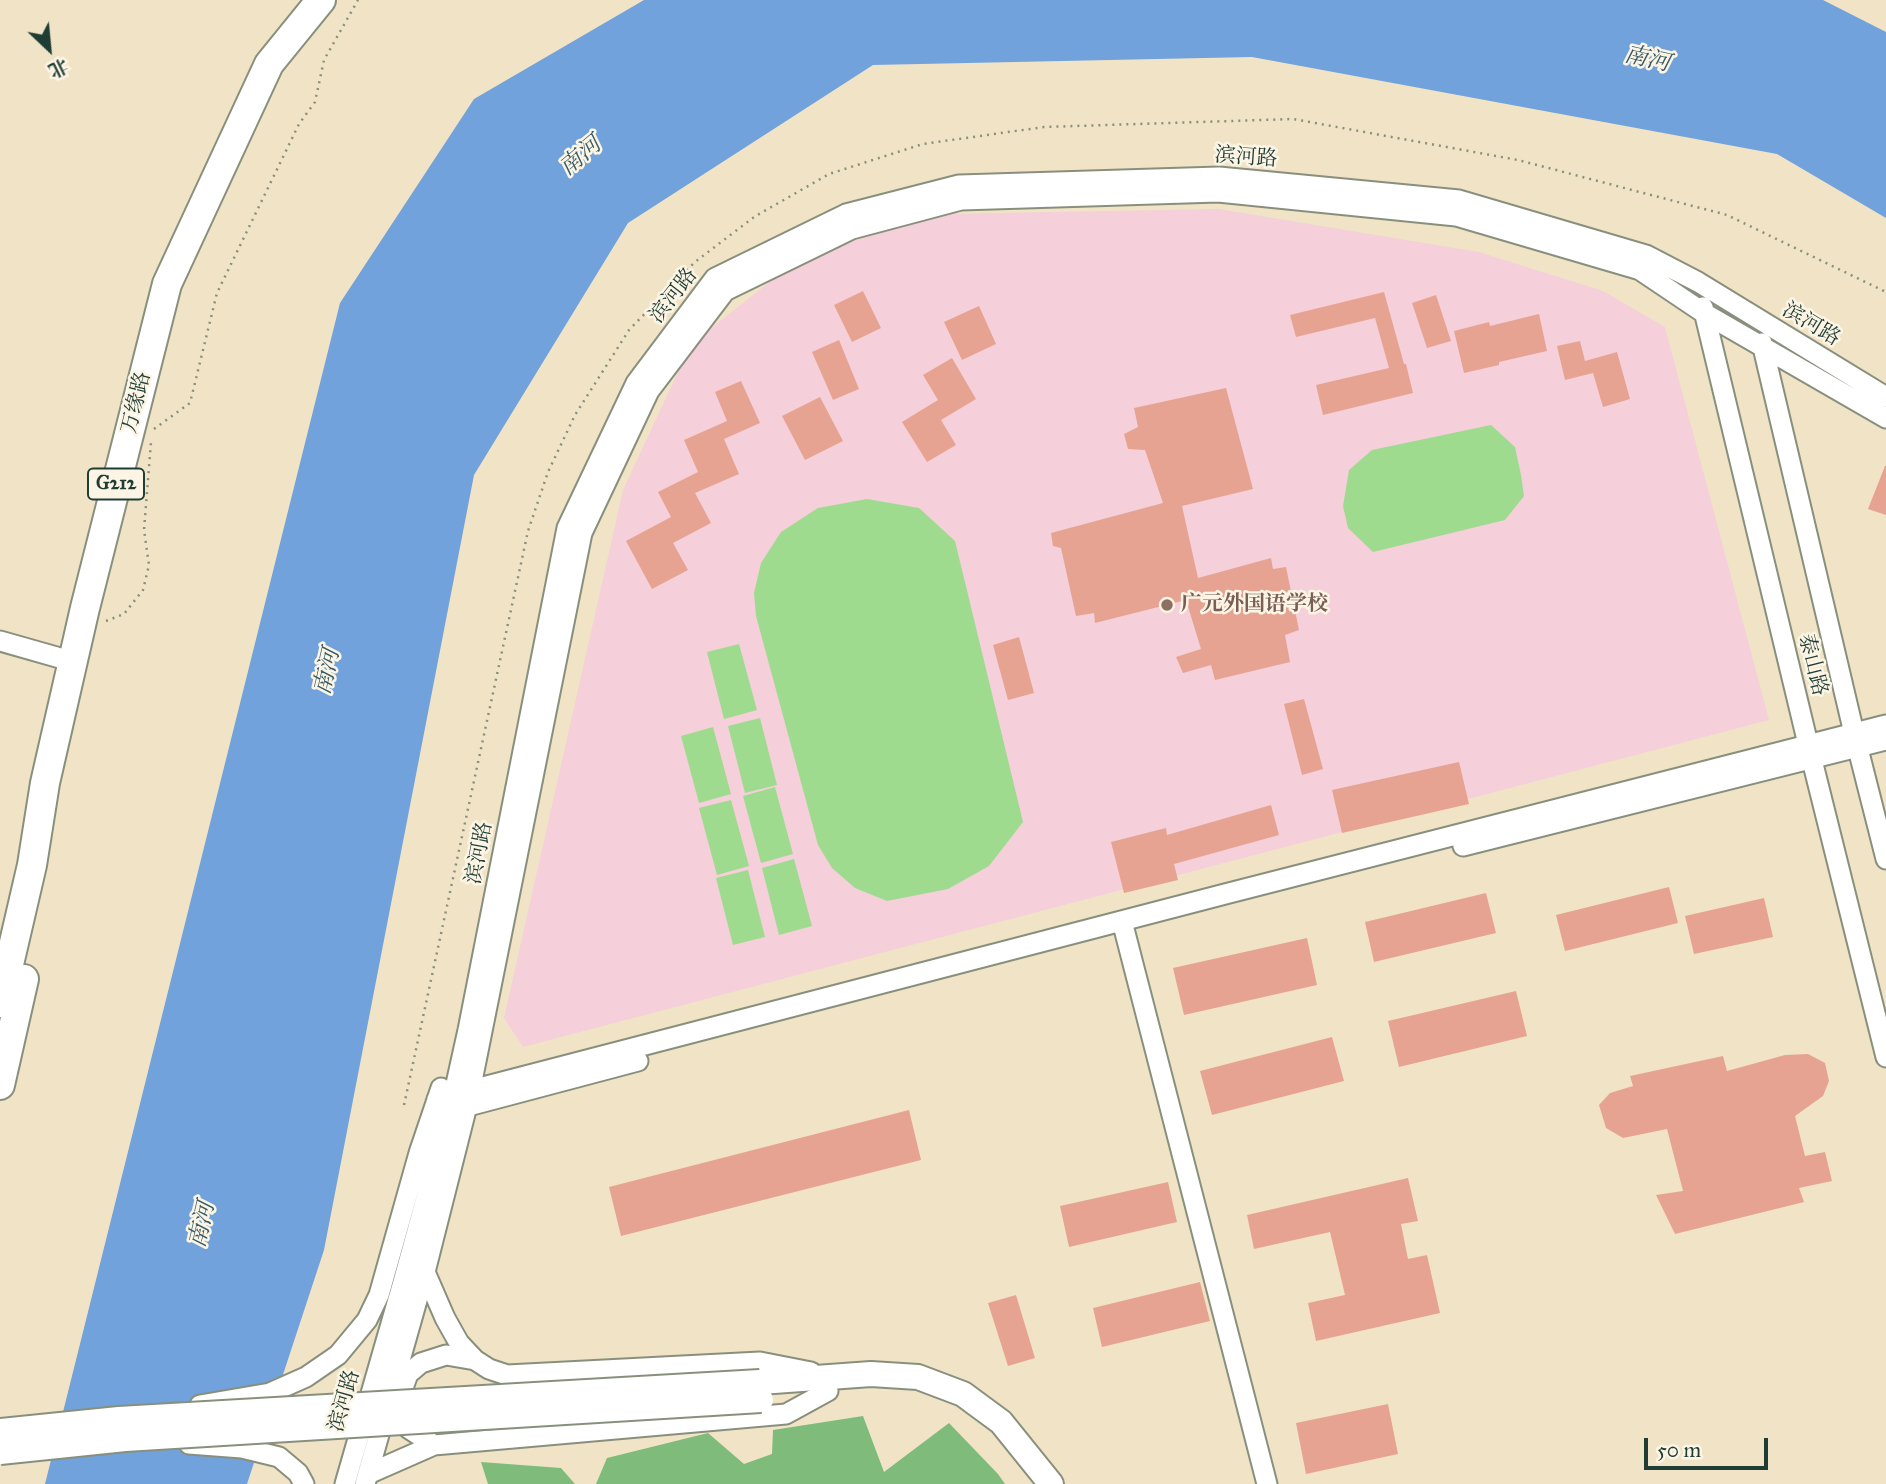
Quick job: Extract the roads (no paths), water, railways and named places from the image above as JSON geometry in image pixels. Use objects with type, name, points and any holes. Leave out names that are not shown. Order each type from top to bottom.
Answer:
[{"type":"highway","name":"万缘路","points":[[0,957],[21,866],[33,781],[72,603],[155,277],[257,57],[304,0]]},
{"type":"highway","name":"万缘路","points":[[0,1003],[32,865],[45,783],[80,631],[167,284],[269,64],[321,0]]},
{"type":"highway","points":[[0,1085],[29,960],[32,865]]},
{"type":"highway","points":[[0,1420],[122,1429]]},
{"type":"main road","points":[[0,1431],[122,1429],[761,1391],[829,1383],[871,1374],[918,1377],[963,1394],[1001,1422],[1051,1484]]},
{"type":"main road","points":[[829,1383],[915,1390],[956,1406],[991,1432],[1033,1484]]},
{"type":"main road","points":[[0,1452],[122,1429]]},
{"type":"street","name":"滨河路","points":[[366,1479],[425,1272],[468,1030],[567,528],[636,383],[715,278],[846,214],[959,185],[1219,177],[1459,200],[1646,255],[1698,282],[1886,397]]},
{"type":"street","name":"滨河路","points":[[345,1484],[455,1100],[582,533],[649,391],[725,291],[852,229],[961,200],[1218,192],[1456,216],[1640,270],[1704,313],[1886,418]]},
{"type":"street","name":"泰山路","points":[[1698,282],[1886,1057]]},
{"type":"street","name":"泰山路","points":[[1755,318],[1886,859]]},
{"type":"street","points":[[0,641],[60,659]]},
{"type":"street","points":[[1856,740],[1886,724]]},
{"type":"street","points":[[122,1429],[270,1393],[306,1377],[338,1355],[367,1320],[379,1294],[419,1153],[455,1100],[1810,751],[1856,740],[1886,740]]},
{"type":"street","points":[[1123,926],[1267,1484]]},
{"type":"street","points":[[425,1272],[459,1343],[475,1360],[489,1369],[507,1375],[760,1362],[829,1383]]},
{"type":"street","points":[[435,1445],[408,1428],[401,1406],[408,1374],[421,1363],[446,1355],[475,1360]]},
{"type":"street","points":[[366,1479],[435,1445],[786,1414],[829,1383]]},
{"type":"street","points":[[122,1429],[242,1448],[279,1457],[298,1473],[304,1484]]},
{"type":"water","name":"南河","points":[[644,0],[1823,0],[1886,32],[1886,218],[1777,154],[1252,57],[873,65],[628,223],[474,475],[324,1250],[247,1484],[45,1484],[340,303],[474,99]]},
{"type":"place","name":"广元外国语学校","points":[[1167,605]]}]
